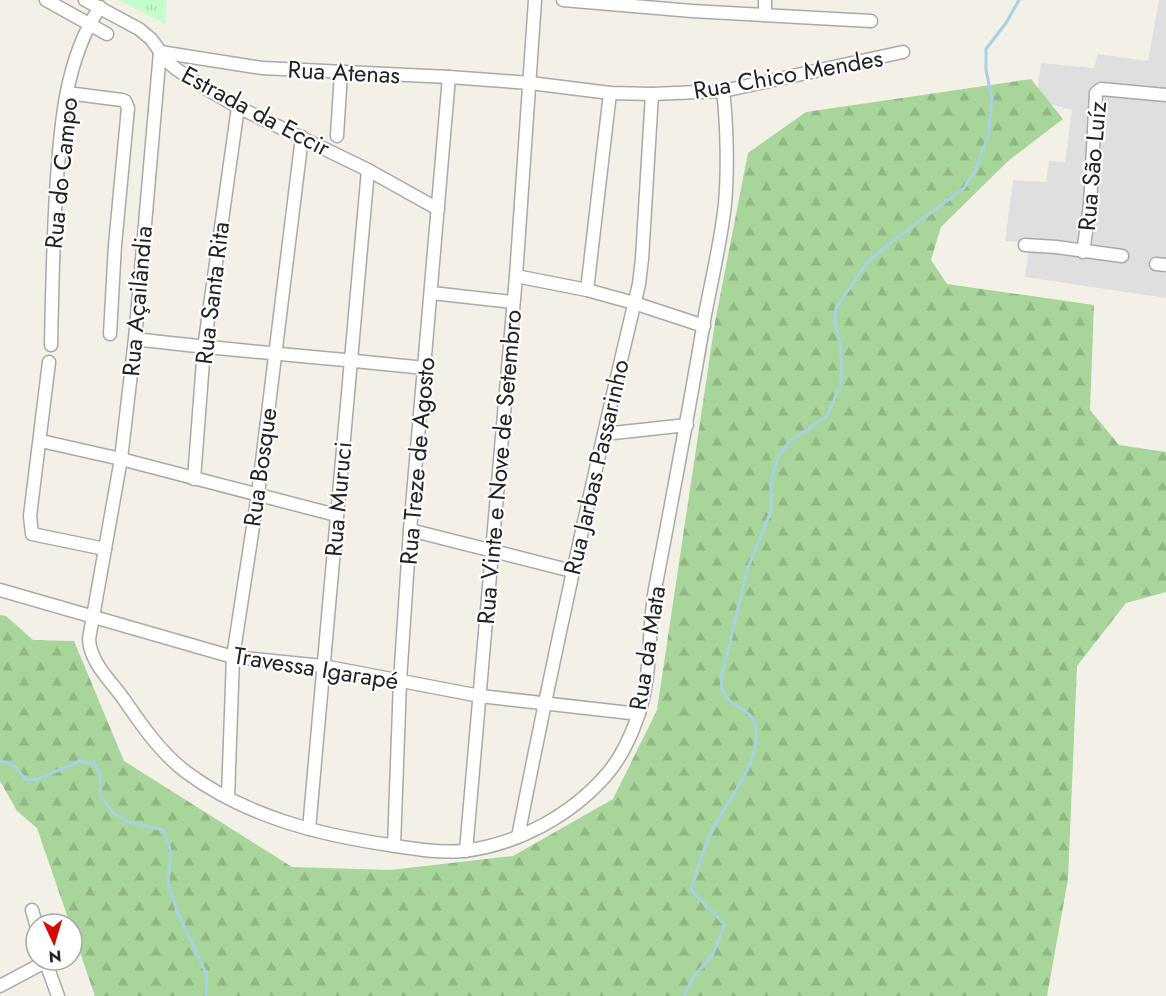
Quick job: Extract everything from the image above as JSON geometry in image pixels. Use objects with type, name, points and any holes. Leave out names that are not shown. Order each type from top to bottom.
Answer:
[{"type":"street","points":[[46,0],[107,34]]},
{"type":"street","name":"Estrada da Eccir","points":[[85,0],[139,29],[151,39],[176,69],[238,107],[368,170],[438,209]]},
{"type":"street","name":"Rua Vinte e Nove de Setembro","points":[[466,850],[516,276],[535,0]]},
{"type":"street","points":[[563,0],[692,5],[765,15],[871,21]]},
{"type":"street","points":[[765,0],[765,15]]},
{"type":"street","name":"Rua do Campo","points":[[51,345],[52,245],[63,109],[78,51],[89,24],[100,7]]},
{"type":"street","name":"Rua Atenas","points":[[160,52],[262,68],[448,76],[530,83]]},
{"type":"street","name":"Rua Açailândia","points":[[105,549],[121,459],[135,339],[160,52]]},
{"type":"street","name":"Rua Chico Mendes","points":[[530,83],[610,93],[723,91],[903,52]]},
{"type":"street","points":[[337,136],[341,72]]},
{"type":"street","name":"Rua Treze de Agosto","points":[[394,846],[400,681],[410,530],[432,293],[448,76]]},
{"type":"street","name":"Rua São Luíz","points":[[1083,252],[1090,205],[1096,93],[1098,90],[1108,89],[1166,95]]},
{"type":"street","name":"Rua da Mata","points":[[105,549],[89,639],[93,657],[143,728],[184,770],[228,797],[263,814],[343,838],[436,852],[466,850],[518,837],[555,818],[581,800],[606,776],[620,757],[639,714],[646,685],[655,585],[687,425],[725,202],[726,134],[723,91]]},
{"type":"street","points":[[67,93],[122,100],[128,108],[115,245],[110,334]]},
{"type":"street","points":[[587,290],[610,93]]},
{"type":"street","name":"Rua Jarbas Passarinho","points":[[518,837],[543,705],[642,259],[652,94]]},
{"type":"street","name":"Rua Santa Rita","points":[[194,479],[204,348],[238,107]]},
{"type":"street","name":"Rua Bosque","points":[[228,797],[233,657],[258,494],[302,137]]},
{"type":"street","name":"Rua Muruci","points":[[309,829],[368,170]]},
{"type":"street","points":[[1025,245],[1122,256]]},
{"type":"street","points":[[516,276],[587,290],[704,326]]},
{"type":"street","points":[[432,293],[512,302]]},
{"type":"street","points":[[135,339],[204,348],[424,368]]},
{"type":"street","points":[[49,362],[30,516],[32,534],[105,549]]},
{"type":"street","points":[[604,434],[687,425]]},
{"type":"street","points":[[40,441],[121,459],[336,515]]},
{"type":"street","points":[[410,530],[572,571]]},
{"type":"street","name":"Travessa Igarapé","points":[[0,590],[233,657],[323,666],[480,696],[543,705],[639,714]]},
{"type":"street","points":[[0,986],[25,972]]},
{"type":"street","points":[[49,972],[58,996]]},
{"type":"shaded area","points":[[1159,0],[1166,0],[1166,298],[1025,277],[1030,243],[1005,241],[1013,180],[1046,182],[1049,161],[1065,162],[1072,110],[1036,100],[1041,63],[1094,68],[1098,54],[1148,61]]},
{"type":"green space","points":[[118,0],[167,0],[165,24]]},
{"type":"green space","points":[[1031,79],[1063,119],[1008,161],[941,227],[931,260],[947,284],[1094,305],[1090,410],[1119,445],[1166,452],[1166,592],[1126,603],[1077,666],[1068,879],[1047,996],[95,996],[84,964],[84,912],[66,912],[37,828],[17,811],[0,781],[0,615],[6,616],[33,640],[74,641],[124,761],[292,867],[390,870],[513,856],[613,799],[657,710],[715,322],[748,153],[806,112]]},
{"type":"waterway","points":[[684,996],[694,976],[712,956],[725,925],[691,890],[715,825],[749,767],[756,742],[756,729],[751,716],[725,696],[722,675],[747,570],[771,511],[771,481],[779,455],[789,442],[827,416],[841,384],[841,347],[835,323],[836,308],[866,264],[890,243],[964,188],[975,171],[988,137],[992,99],[986,70],[986,49],[1006,23],[1019,0]]},
{"type":"waterway","points":[[0,761],[13,765],[26,780],[38,779],[80,761],[95,764],[100,776],[101,796],[112,812],[128,822],[163,830],[171,852],[168,883],[177,911],[207,975],[206,996]]}]
